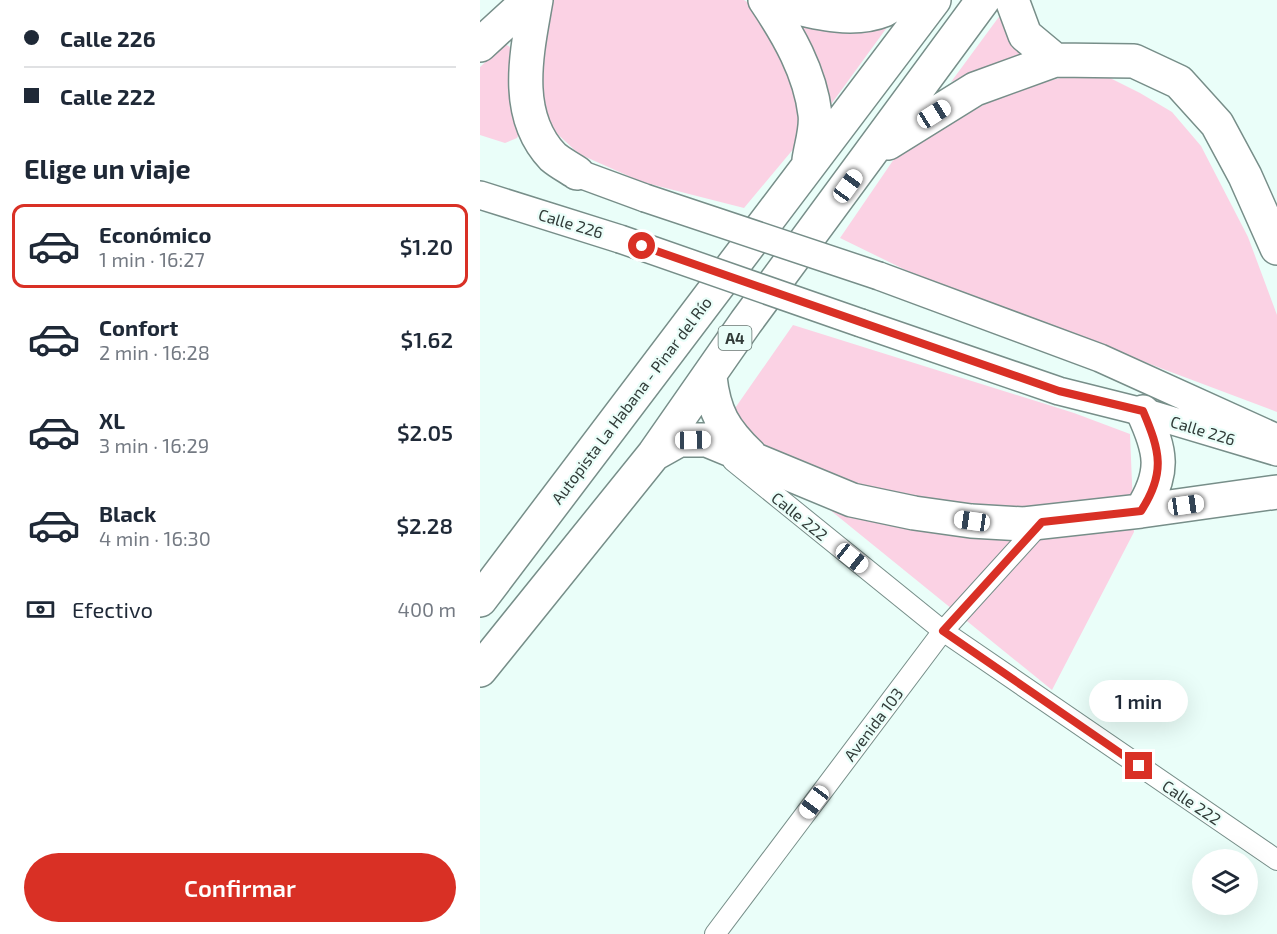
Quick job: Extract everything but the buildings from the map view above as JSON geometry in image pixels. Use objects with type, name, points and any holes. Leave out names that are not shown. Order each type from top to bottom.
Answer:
[{"type":"highway","points":[[480,45],[529,0]]},
{"type":"highway","points":[[536,0],[526,56],[526,102],[536,132],[554,157],[577,173]]},
{"type":"highway","points":[[808,164],[816,116],[809,85],[790,37],[765,0],[829,14],[856,15],[884,10],[900,0]]},
{"type":"highway","name":"Autopista La Habana - Pinar del Río","points":[[480,600],[934,0]]},
{"type":"highway","name":"A4","points":[[480,670],[654,454],[710,377],[746,322],[983,0]]},
{"type":"highway","points":[[1012,0],[1025,35],[1054,60]]},
{"type":"highway","points":[[873,152],[975,89],[1054,60],[1134,61],[1179,82],[1217,124],[1245,176],[1277,248]]},
{"type":"highway","points":[[710,377],[713,401],[730,436],[756,460]]},
{"type":"highway","points":[[1141,511],[1153,494],[1159,466],[1156,442],[1143,411]]},
{"type":"highway","points":[[654,454],[679,440],[707,440],[852,500],[914,513],[972,521],[1024,524],[1277,492]]},
{"type":"main road","name":"Calle 226","points":[[577,173],[879,276],[1100,358],[1277,438]]},
{"type":"main road","name":"Calle 226","points":[[480,195],[620,239],[1059,391],[1143,411],[1277,452]]},
{"type":"street","name":"Calle 222","points":[[707,440],[943,631],[1277,860]]},
{"type":"street","name":"Avenida 103","points":[[715,934],[943,631],[1042,522]]},
{"type":"shaded area","points":[[554,0],[744,0],[761,11],[795,77],[801,121],[795,147],[744,208],[642,182],[579,154],[552,129],[535,91],[538,38]]},
{"type":"shaded area","points":[[1001,14],[1009,40],[1026,55],[951,82]]},
{"type":"shaded area","points":[[792,21],[839,26],[888,26],[824,114]]},
{"type":"shaded area","points":[[505,44],[510,47],[520,132],[517,138],[505,143],[480,135],[480,67]]},
{"type":"shaded area","points":[[1104,75],[1172,112],[1201,146],[1248,237],[1277,315],[1277,412],[924,279],[840,238],[894,159],[935,133],[1004,93],[1064,77]]},
{"type":"shaded area","points":[[793,325],[1074,413],[1130,434],[1134,532],[1052,690],[724,424]]},
{"type":"route","points":[[642,246],[1059,391],[1143,411],[1156,442],[1159,466],[1153,494],[1141,511],[1042,522],[943,631],[1139,766]]}]
